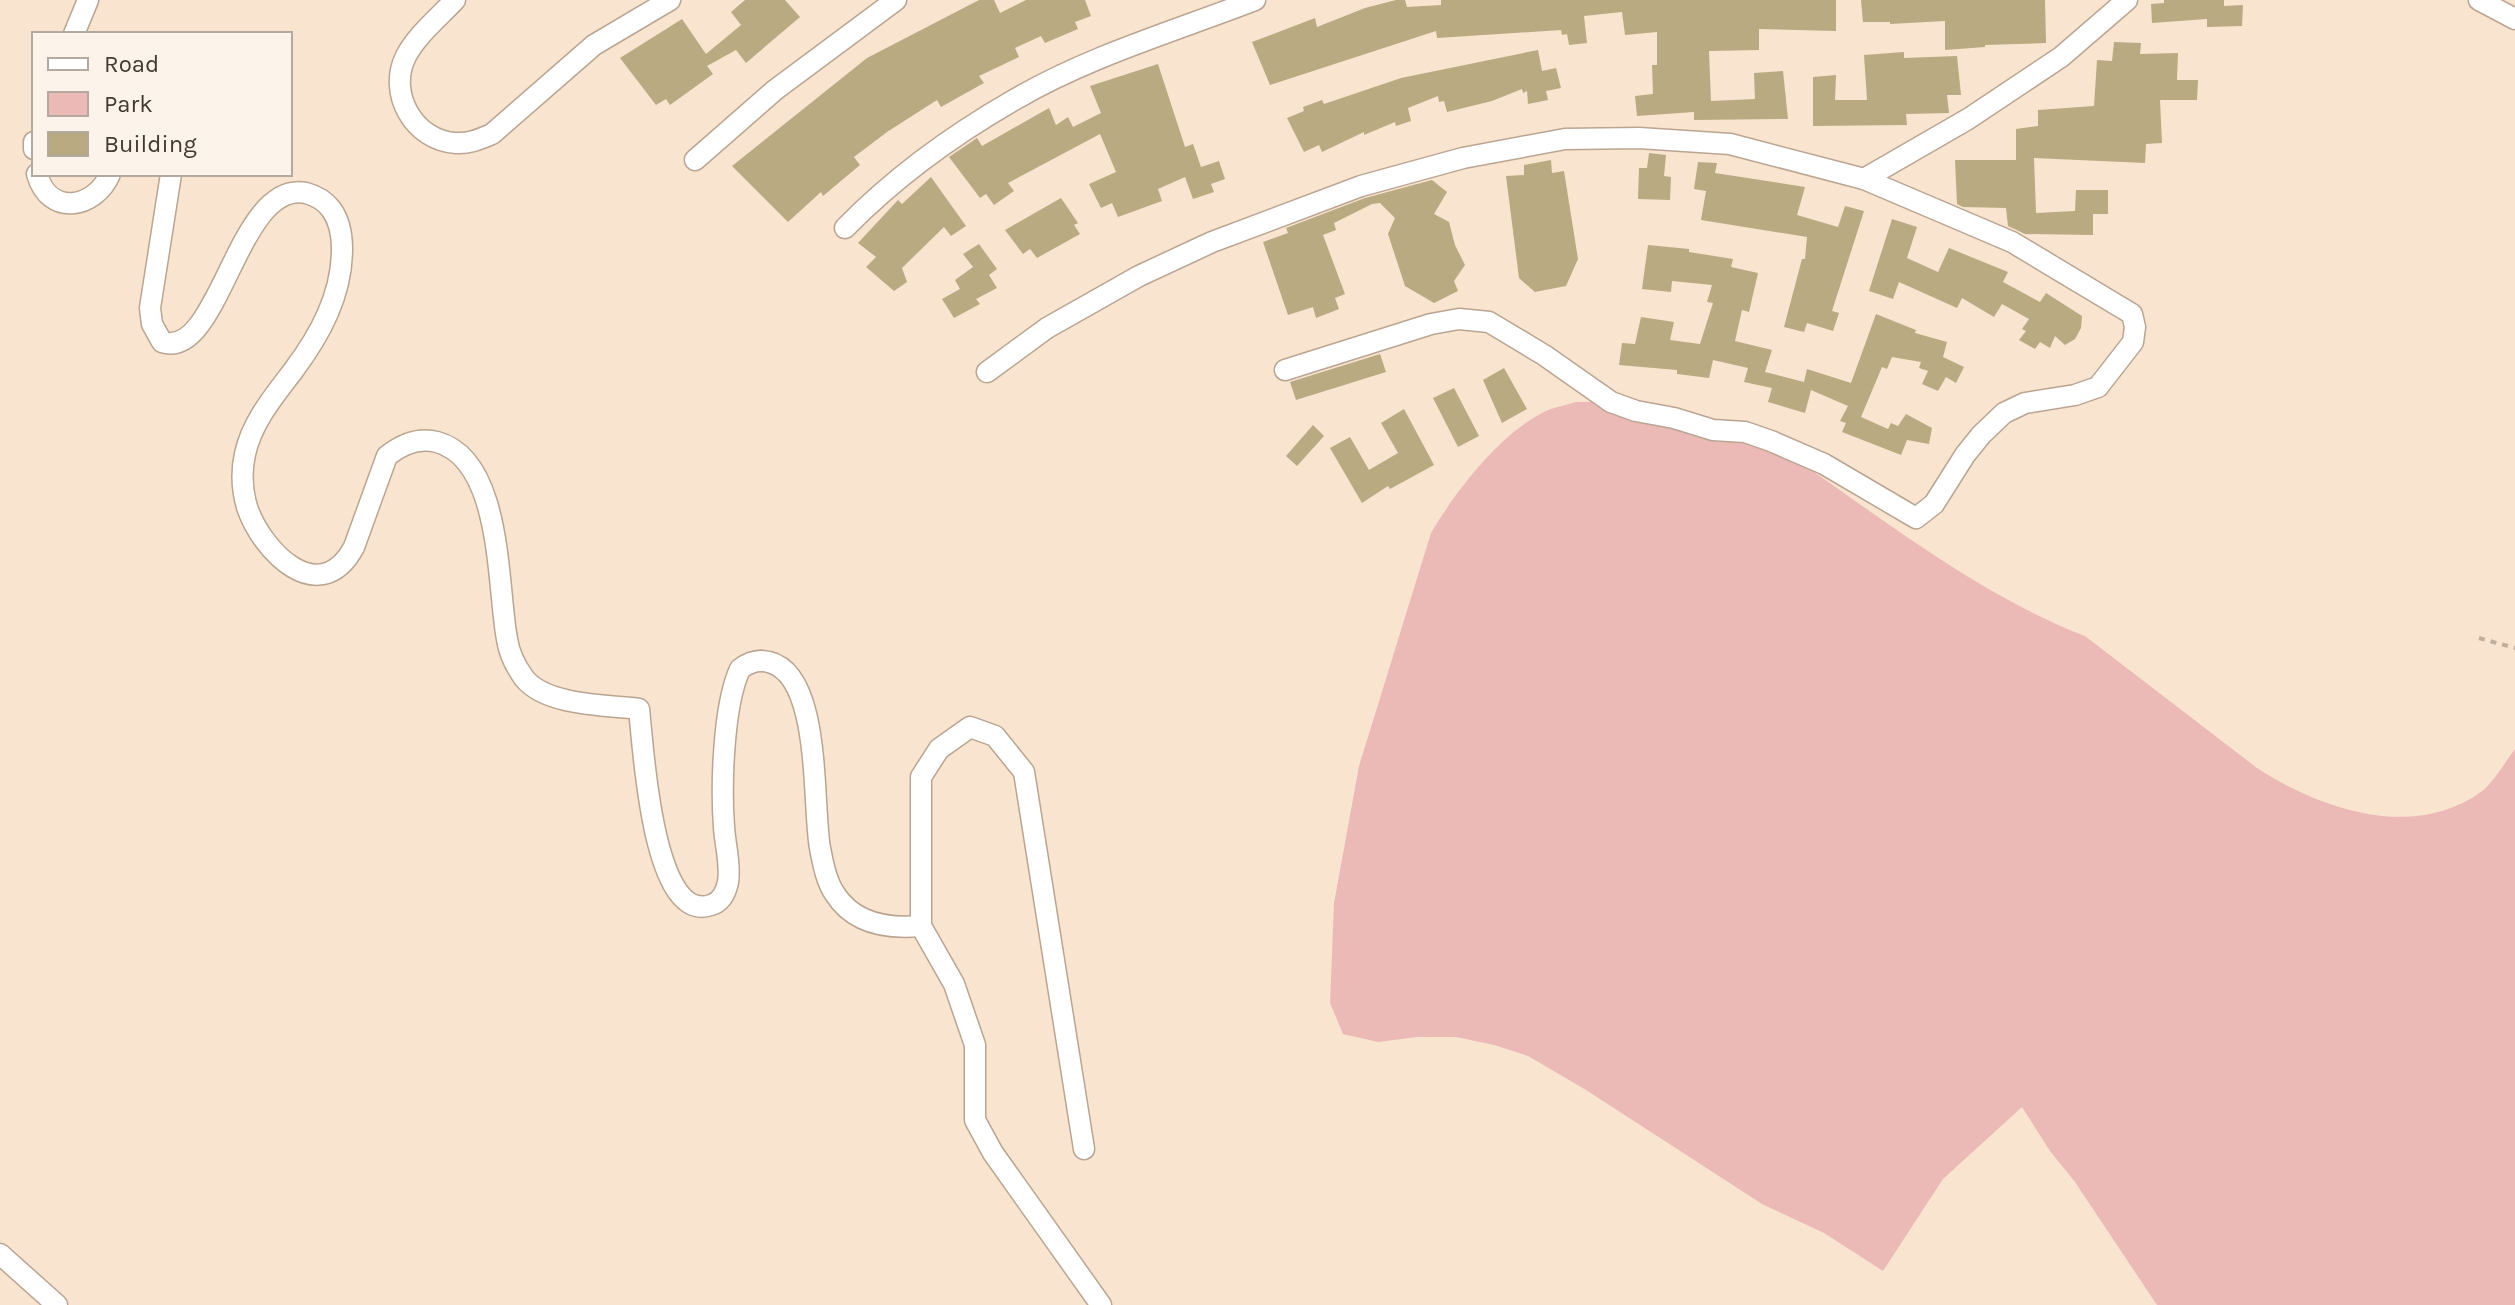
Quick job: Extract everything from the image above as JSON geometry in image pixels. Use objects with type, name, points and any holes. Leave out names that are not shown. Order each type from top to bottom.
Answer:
[{"type":"street","points":[[75,32],[88,0]]},
{"type":"street","points":[[455,0],[416,42],[405,58],[400,76],[400,95],[407,112],[419,127],[435,138],[454,143],[473,142],[492,134],[594,45],[670,0]]},
{"type":"street","points":[[695,160],[775,90],[896,0]]},
{"type":"street","points":[[845,228],[875,198],[944,145],[1014,99],[1086,64],[1255,0]]},
{"type":"street","points":[[1864,179],[1968,119],[2061,57],[2127,0]]},
{"type":"street","points":[[2479,0],[2515,19]]},
{"type":"street","points":[[987,372],[1047,328],[1139,276],[1212,242],[1361,186],[1463,158],[1565,139],[1639,138],[1730,144],[1864,179],[2012,242],[2132,314],[2135,327],[2133,342],[2098,387],[2066,397],[2025,403],[1994,422],[1965,455],[1934,504],[1916,518],[1824,464],[1771,441],[1745,432],[1713,430],[1611,402],[1544,355],[1489,322],[1459,319],[1431,324],[1285,370]]},
{"type":"street","points":[[38,176],[48,196],[64,203],[77,203],[92,196],[106,184],[109,176]]},
{"type":"street","points":[[171,176],[150,308],[156,335],[168,344],[183,339],[198,324],[256,222],[275,200],[300,192],[319,198],[333,211],[340,230],[342,261],[331,306],[309,347],[260,416],[245,453],[242,475],[244,497],[252,520],[273,552],[290,566],[308,574],[336,569],[347,560],[354,547],[387,456],[397,447],[412,441],[440,443],[454,450],[471,470],[484,497],[499,563],[507,641],[525,679],[559,698],[639,709],[656,835],[667,873],[679,894],[692,904],[706,907],[718,901],[726,890],[729,870],[723,788],[732,701],[740,669],[751,662],[764,661],[777,665],[788,674],[805,706],[820,847],[834,893],[849,909],[876,924],[897,928],[921,926]]},
{"type":"street","points":[[1084,1149],[1024,772],[995,736],[970,727],[939,749],[921,777],[921,926],[954,984],[975,1045],[975,1120],[993,1153],[1101,1305]]},
{"type":"street","points":[[0,1254],[57,1305]]},
{"type":"path","points":[[2479,638],[2515,648]]},
{"type":"green space","points":[[1576,402],[1611,402],[1707,421],[1768,451],[1801,463],[1974,580],[2047,620],[2085,636],[2257,768],[2309,796],[2338,807],[2397,817],[2426,815],[2454,807],[2486,788],[2515,749],[2515,1305],[2157,1305],[2022,1107],[1943,1179],[1883,1271],[1824,1233],[1762,1204],[1528,1056],[1456,1037],[1417,1037],[1378,1042],[1343,1034],[1330,1003],[1334,903],[1359,766],[1431,533],[1466,482],[1512,433],[1546,411]]},
{"type":"building","points":[[745,0],[785,0],[800,17],[746,63],[736,50],[707,66],[713,74],[670,105],[666,99],[656,105],[620,58],[682,19],[706,54],[741,25],[731,12]]},
{"type":"building","points":[[979,0],[994,0],[1000,13],[1026,0],[1085,0],[1091,16],[1075,22],[1078,29],[1045,43],[1041,36],[1015,48],[1019,57],[979,76],[984,83],[941,107],[937,100],[887,132],[854,157],[860,165],[823,196],[821,192],[788,222],[732,166],[867,58]]},
{"type":"building","points":[[1405,0],[1407,7],[1441,5],[1441,0],[1836,0],[1836,31],[1759,29],[1759,50],[1709,51],[1711,101],[1755,99],[1754,73],[1783,71],[1788,119],[1694,120],[1694,112],[1637,116],[1635,96],[1653,94],[1652,65],[1657,65],[1657,32],[1625,35],[1622,12],[1584,16],[1587,43],[1569,45],[1567,34],[1562,35],[1561,30],[1437,38],[1436,31],[1270,85],[1252,42],[1315,18],[1317,27],[1365,8]]},
{"type":"building","points":[[1861,0],[2045,0],[2046,43],[1945,50],[1945,21],[1863,22]]},
{"type":"building","points":[[2164,0],[2224,0],[2224,6],[2243,5],[2242,26],[2207,27],[2207,19],[2152,23],[2151,4],[2164,3]]},
{"type":"building","points":[[2114,42],[2141,43],[2140,54],[2178,53],[2177,80],[2198,80],[2197,100],[2160,100],[2162,143],[2146,144],[2145,163],[2034,158],[2036,213],[2075,211],[2076,190],[2108,190],[2108,214],[2093,214],[2093,235],[2025,234],[2008,226],[2006,208],[1963,207],[1957,204],[1955,160],[2016,160],[2016,129],[2038,126],[2038,110],[2094,106],[2097,60],[2112,61]]},
{"type":"building","points":[[1538,50],[1542,71],[1556,68],[1561,88],[1546,91],[1548,100],[1528,104],[1527,91],[1523,93],[1522,89],[1492,101],[1447,112],[1444,101],[1439,102],[1438,96],[1408,108],[1411,121],[1396,126],[1395,122],[1364,135],[1364,132],[1322,152],[1319,145],[1304,152],[1287,118],[1304,111],[1303,107],[1322,100],[1324,104],[1401,78]]},
{"type":"building","points":[[1904,52],[1904,58],[1957,56],[1961,95],[1947,95],[1949,113],[1906,114],[1907,125],[1813,126],[1813,77],[1836,75],[1835,100],[1867,100],[1864,55]]},
{"type":"building","points":[[1158,64],[1185,147],[1193,144],[1201,167],[1219,161],[1225,179],[1211,184],[1214,192],[1193,199],[1185,177],[1158,189],[1162,201],[1118,217],[1112,203],[1101,208],[1089,184],[1116,172],[1100,134],[1008,183],[1014,191],[994,205],[986,194],[980,198],[949,157],[977,138],[982,146],[1049,108],[1056,125],[1068,117],[1073,127],[1101,113],[1090,86]]},
{"type":"building","points":[[1649,153],[1666,155],[1664,176],[1671,177],[1670,200],[1638,199],[1639,168],[1647,168]]},
{"type":"building","points":[[1551,160],[1552,173],[1564,171],[1578,259],[1566,286],[1535,292],[1519,278],[1506,176],[1524,175],[1524,165]]},
{"type":"building","points":[[1698,162],[1717,163],[1715,173],[1805,187],[1797,215],[1838,227],[1845,206],[1864,211],[1832,311],[1839,313],[1833,331],[1807,323],[1804,332],[1784,327],[1802,259],[1805,259],[1807,237],[1701,220],[1706,191],[1694,189]]},
{"type":"building","points":[[931,177],[966,226],[951,236],[944,227],[902,268],[907,282],[894,291],[866,267],[876,257],[858,243],[898,200],[902,204]]},
{"type":"building","points":[[1432,180],[1447,192],[1434,214],[1449,222],[1465,265],[1454,281],[1458,291],[1434,303],[1405,286],[1388,234],[1395,218],[1380,203],[1372,204],[1334,223],[1336,230],[1323,235],[1345,294],[1335,298],[1339,309],[1316,318],[1313,307],[1288,315],[1263,242],[1288,233],[1286,228],[1365,198]]},
{"type":"building","points":[[1061,198],[1078,223],[1074,225],[1080,234],[1037,258],[1030,249],[1023,254],[1005,230]]},
{"type":"building","points":[[1892,219],[1917,227],[1907,258],[1938,272],[1949,248],[2008,272],[2003,282],[2040,302],[2046,293],[2082,316],[2081,328],[2075,339],[2065,345],[2055,336],[2050,348],[2040,342],[2035,349],[2019,340],[2026,331],[2022,329],[2029,319],[2002,304],[1994,317],[1962,298],[1957,308],[1899,282],[1893,299],[1869,291]]},
{"type":"building","points":[[979,244],[997,269],[989,275],[997,288],[976,299],[980,304],[954,318],[942,299],[960,289],[955,280],[973,267],[963,254]]},
{"type":"building","points":[[1648,245],[1689,249],[1689,252],[1733,259],[1731,267],[1758,273],[1749,312],[1742,310],[1735,341],[1772,350],[1765,372],[1804,382],[1807,369],[1851,383],[1876,314],[1916,330],[1915,333],[1947,342],[1943,357],[1964,367],[1956,383],[1946,377],[1938,391],[1922,384],[1928,371],[1919,368],[1921,362],[1892,357],[1887,369],[1882,367],[1861,417],[1888,429],[1891,423],[1898,426],[1906,414],[1932,428],[1929,444],[1907,440],[1901,455],[1842,432],[1846,423],[1840,421],[1848,406],[1811,390],[1805,413],[1768,402],[1772,388],[1744,382],[1748,368],[1713,360],[1709,378],[1677,374],[1677,370],[1619,365],[1622,343],[1635,344],[1641,317],[1674,322],[1670,340],[1700,344],[1713,303],[1707,302],[1712,285],[1672,281],[1671,292],[1642,289]]},
{"type":"building","points":[[1380,354],[1386,372],[1296,400],[1290,382]]},
{"type":"building","points":[[1504,368],[1527,409],[1502,423],[1483,380]]},
{"type":"building","points":[[1454,388],[1479,436],[1458,447],[1433,398]]},
{"type":"building","points":[[1404,409],[1434,465],[1390,489],[1388,486],[1362,503],[1330,448],[1350,437],[1369,470],[1398,453],[1381,423]]},
{"type":"building","points":[[1313,425],[1324,436],[1297,466],[1286,456]]}]
